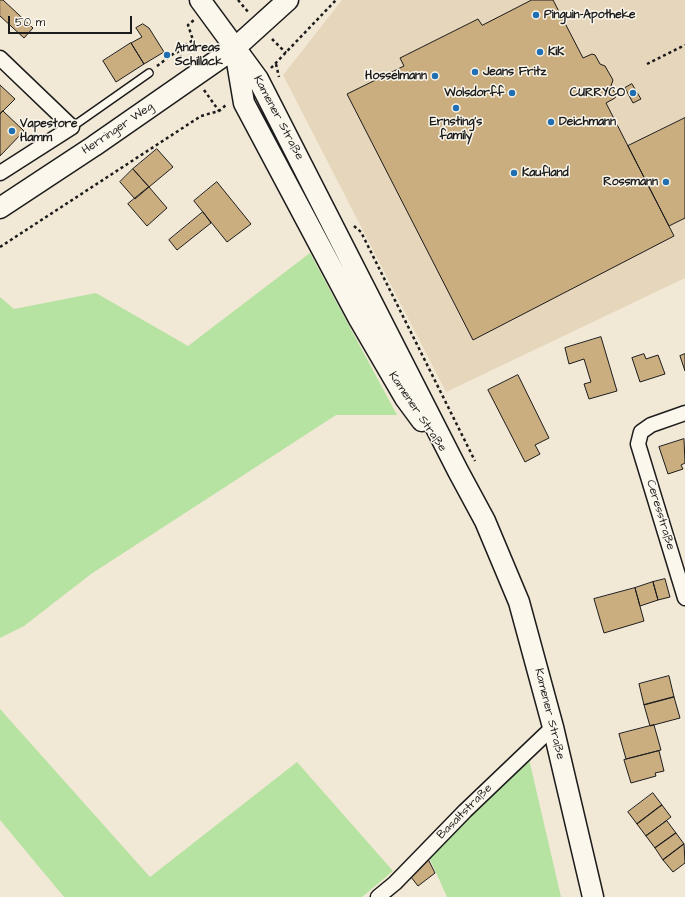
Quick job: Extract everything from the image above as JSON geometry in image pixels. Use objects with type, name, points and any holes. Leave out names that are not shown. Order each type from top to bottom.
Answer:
[{"type":"main road","name":"Kamener Straße","points":[[200,0],[258,79],[485,521],[520,602],[553,728],[593,897]]},
{"type":"main road","name":"Herringer Weg","points":[[0,208],[94,146],[235,48],[288,0]]},
{"type":"street","points":[[0,58],[72,127],[0,173]]},
{"type":"street","name":"Ceresstraße","points":[[685,413],[651,425],[641,432],[638,444],[685,598]]},
{"type":"street","name":"Basaltstraße","points":[[378,897],[395,883],[465,811],[553,728]]},
{"type":"lane","points":[[72,127],[149,73]]},
{"type":"path","points":[[286,52],[336,0]]},
{"type":"path","points":[[647,64],[685,45]]},
{"type":"path","points":[[149,73],[177,51]]},
{"type":"path","points":[[0,247],[201,116],[219,110]]},
{"type":"shaded area","points":[[342,0],[685,0],[685,278],[446,392],[283,75]]},
{"type":"green space","points":[[310,253],[397,415],[336,415],[91,574],[24,626],[0,638],[0,297],[14,309],[96,293],[188,346]]},
{"type":"green space","points":[[0,709],[150,877],[297,762],[393,871],[362,897],[64,897],[0,820]]},
{"type":"green space","points":[[529,759],[561,897],[447,897],[428,855]]},
{"type":"building","points":[[0,0],[3,0],[33,28],[24,38],[0,16]]},
{"type":"building","name":"Kaufland","points":[[532,0],[553,0],[583,58],[592,54],[595,55],[600,64],[605,66],[613,80],[611,86],[616,95],[615,98],[606,103],[674,236],[473,340],[347,94],[404,66],[400,58],[478,19],[482,25]]},
{"type":"building","points":[[143,24],[149,28],[164,52],[144,64],[131,43],[142,37],[136,28]]},
{"type":"building","points":[[131,43],[144,64],[116,82],[103,61]]},
{"type":"building","name":"CURRYCO","points":[[632,84],[641,99],[633,103],[625,88]]},
{"type":"building","points":[[0,85],[15,99],[0,114]]},
{"type":"building","points":[[3,111],[24,131],[0,156],[0,114]]},
{"type":"building","name":"Rossmann","points":[[685,118],[685,218],[669,226],[628,146]]},
{"type":"building","points":[[157,149],[173,167],[149,187],[133,169]]},
{"type":"building","points":[[133,169],[149,187],[135,199],[120,182]]},
{"type":"building","points":[[217,182],[251,224],[227,242],[194,201]]},
{"type":"building","points":[[149,187],[167,208],[147,226],[128,204]]},
{"type":"building","points":[[203,212],[211,223],[177,250],[169,240]]},
{"type":"building","points":[[601,337],[617,391],[589,399],[584,384],[591,382],[584,359],[569,364],[565,348]]},
{"type":"building","points":[[644,354],[646,359],[658,355],[665,374],[640,382],[632,358]]},
{"type":"building","points":[[685,354],[685,371],[680,356]]},
{"type":"building","points":[[518,375],[549,438],[535,445],[540,454],[525,462],[488,390]]},
{"type":"building","points":[[684,439],[685,463],[681,465],[683,469],[668,474],[659,447]]},
{"type":"building","points":[[665,579],[670,597],[658,600],[653,582]]},
{"type":"building","points":[[653,582],[658,600],[640,606],[635,588]]},
{"type":"building","points":[[635,588],[644,621],[604,633],[594,599]]},
{"type":"building","points":[[669,676],[674,697],[644,705],[639,684]]},
{"type":"building","points":[[674,697],[680,718],[650,726],[644,705]]},
{"type":"building","points":[[654,725],[661,750],[626,759],[619,734]]},
{"type":"building","points":[[659,751],[664,771],[655,773],[656,776],[631,783],[624,760]]},
{"type":"building","points":[[653,793],[662,805],[637,824],[628,812]]},
{"type":"building","points":[[662,805],[671,817],[646,836],[637,824]]},
{"type":"building","points":[[667,821],[676,833],[655,848],[646,836]]},
{"type":"building","points":[[676,833],[684,844],[663,860],[655,848]]},
{"type":"building","points":[[684,844],[685,863],[673,872],[663,860]]},
{"type":"building","points":[[428,859],[435,873],[418,886],[411,877]]},
{"type":"place","name":"Pinguin-Apotheke","points":[[536,15]]},
{"type":"place","name":"KiK","points":[[540,52]]},
{"type":"place","name":"Andreas Schillack","points":[[167,55]]},
{"type":"place","name":"Jeans Fritz","points":[[475,72]]},
{"type":"place","name":"Hosselmann","points":[[435,76]]},
{"type":"place","name":"Wolsdorff","points":[[512,93]]},
{"type":"place","name":"CURRYCO","points":[[633,93]]},
{"type":"place","name":"Ernsting's family","points":[[456,108]]},
{"type":"place","name":"Deichmann","points":[[551,122]]},
{"type":"place","name":"Vapestore Hamm","points":[[12,131]]},
{"type":"place","name":"Kaufland","points":[[514,173]]},
{"type":"place","name":"Rossmann","points":[[666,182]]}]
